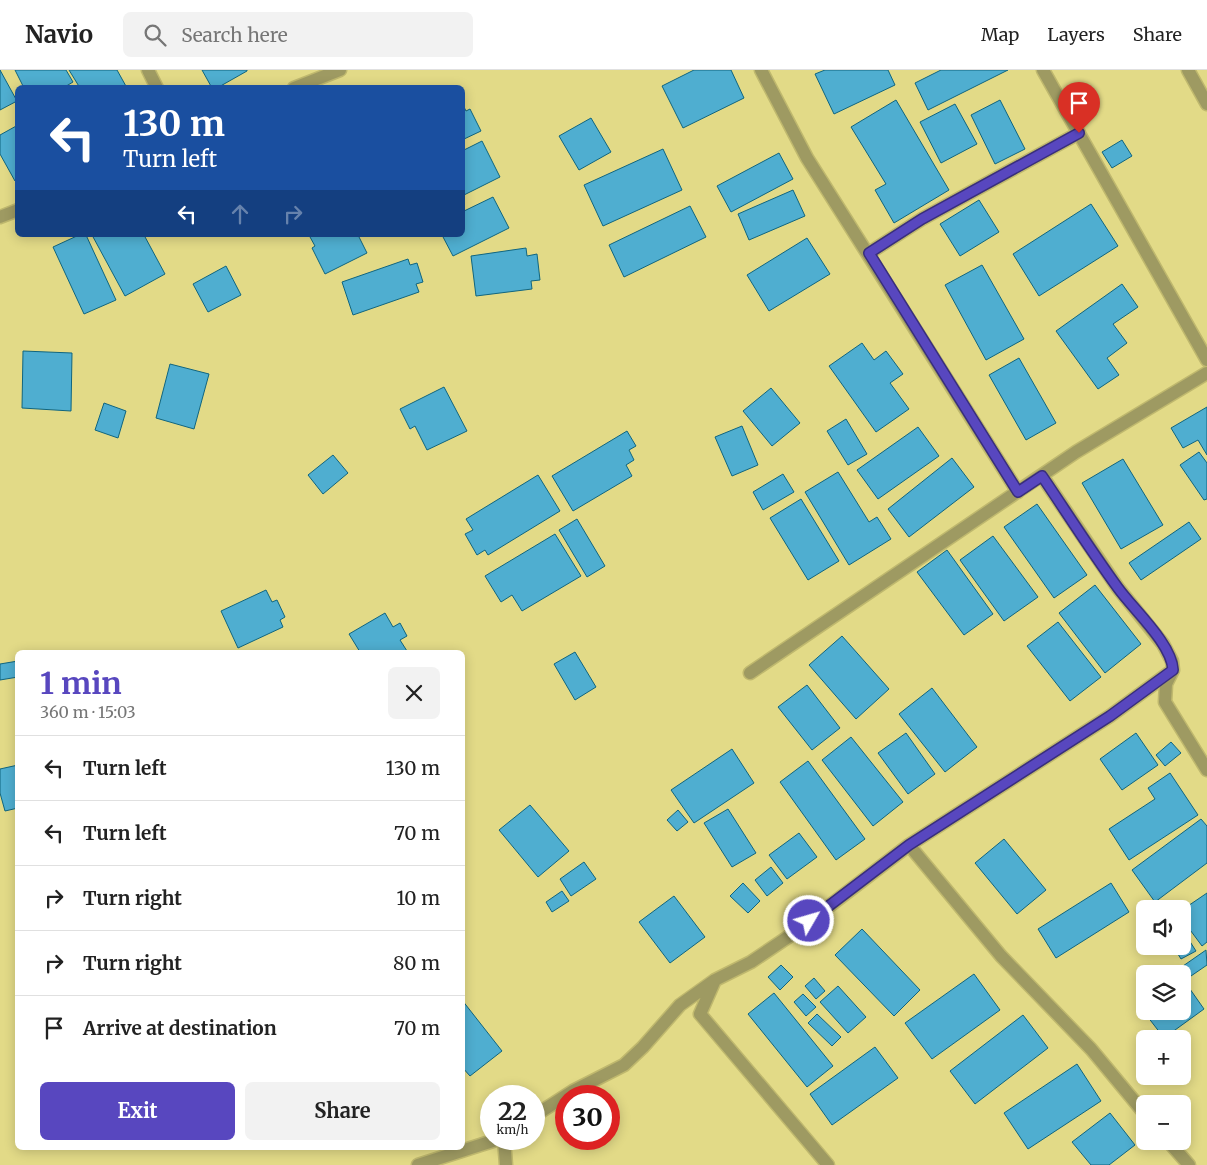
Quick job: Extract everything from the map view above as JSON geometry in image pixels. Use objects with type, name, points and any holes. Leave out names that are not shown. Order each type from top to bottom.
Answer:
[{"type":"street","points":[[148,70],[156,85]]},
{"type":"street","points":[[302,85],[340,70]]},
{"type":"street","points":[[761,70],[807,158],[869,253],[1018,492]]},
{"type":"street","points":[[1043,70],[1207,360]]},
{"type":"street","points":[[1188,70],[1207,104]]},
{"type":"street","points":[[869,253],[922,219],[1079,133]]},
{"type":"street","points":[[0,217],[15,211]]},
{"type":"street","points":[[750,673],[1076,452],[1207,373]]},
{"type":"street","points":[[1042,476],[1118,588],[1163,644],[1172,662],[1173,670],[1166,684],[1165,702],[1207,770]]},
{"type":"street","points":[[545,1109],[573,1091],[624,1065],[644,1047],[680,1004],[715,980],[751,962],[794,933],[909,845],[1110,716],[1173,670]]},
{"type":"street","points":[[909,845],[1001,956],[1091,1049],[1136,1103]]},
{"type":"street","points":[[715,980],[700,1014],[828,1165]]},
{"type":"street","points":[[465,1150],[480,1145]]},
{"type":"street","points":[[418,1165],[465,1150]]},
{"type":"street","points":[[505,1150],[506,1165]]},
{"type":"street","points":[[1176,1150],[1189,1165]]},
{"type":"building","points":[[0,70],[15,97],[15,102],[0,110]]},
{"type":"building","points":[[15,70],[66,70],[73,82],[68,85],[22,85]]},
{"type":"building","points":[[69,70],[117,70],[125,85],[78,85]]},
{"type":"building","points":[[202,70],[247,70],[222,85],[210,85]]},
{"type":"building","points":[[694,70],[731,70],[744,98],[683,128],[662,86]]},
{"type":"building","points":[[825,70],[888,70],[895,85],[834,114],[815,74]]},
{"type":"building","points":[[941,70],[1008,70],[928,110],[915,83]]},
{"type":"building","points":[[896,100],[949,190],[894,223],[875,190],[886,184],[851,127]]},
{"type":"building","points":[[1000,100],[1025,149],[995,164],[971,115]]},
{"type":"building","points":[[955,104],[977,144],[941,163],[920,122]]},
{"type":"building","points":[[465,109],[466,111],[470,109],[481,131],[465,139]]},
{"type":"building","points":[[591,118],[611,152],[579,170],[559,136]]},
{"type":"building","points":[[15,127],[15,181],[0,154],[0,135]]},
{"type":"building","points":[[1122,140],[1132,156],[1112,168],[1102,152]]},
{"type":"building","points":[[482,141],[500,177],[465,194],[465,150]]},
{"type":"building","points":[[663,149],[682,190],[603,226],[584,185]]},
{"type":"building","points":[[779,153],[793,179],[731,212],[717,186]]},
{"type":"building","points":[[793,190],[805,216],[749,240],[738,214]]},
{"type":"building","points":[[493,197],[509,228],[453,256],[443,237],[465,237],[465,211]]},
{"type":"building","points":[[979,200],[999,232],[960,256],[940,224]]},
{"type":"building","points":[[1091,204],[1118,246],[1039,296],[1013,254]]},
{"type":"building","points":[[690,206],[706,237],[624,277],[609,245]]},
{"type":"building","points":[[75,237],[87,237],[116,300],[84,314],[53,247]]},
{"type":"building","points":[[93,237],[145,237],[165,274],[125,296]]},
{"type":"building","points":[[310,237],[359,237],[367,253],[325,274],[312,248],[315,246]]},
{"type":"building","points":[[807,238],[830,274],[769,311],[747,275]]},
{"type":"building","points":[[526,248],[527,256],[537,254],[540,280],[531,281],[532,289],[476,296],[471,256]]},
{"type":"building","points":[[408,259],[410,265],[417,263],[423,282],[416,284],[419,292],[353,315],[342,282]]},
{"type":"building","points":[[982,265],[1024,339],[986,360],[945,285]]},
{"type":"building","points":[[226,266],[241,295],[208,312],[193,284]]},
{"type":"building","points":[[1122,284],[1138,307],[1113,324],[1127,343],[1107,358],[1119,375],[1098,389],[1056,331]]},
{"type":"building","points":[[862,343],[874,360],[886,351],[903,374],[890,383],[909,409],[876,432],[829,366]]},
{"type":"building","points":[[23,351],[72,353],[71,411],[22,408]]},
{"type":"building","points":[[1019,358],[1056,423],[1026,440],[989,375]]},
{"type":"building","points":[[170,364],[209,374],[194,429],[156,418]]},
{"type":"building","points":[[444,387],[467,431],[427,450],[415,426],[410,429],[400,409]]},
{"type":"building","points":[[771,388],[800,423],[772,446],[743,411]]},
{"type":"building","points":[[104,403],[126,411],[118,438],[95,430]]},
{"type":"building","points":[[1207,407],[1207,455],[1198,440],[1183,448],[1171,428]]},
{"type":"building","points":[[846,419],[867,454],[848,465],[827,431]]},
{"type":"building","points":[[742,426],[758,465],[732,476],[715,437]]},
{"type":"building","points":[[918,427],[939,456],[878,499],[857,470]]},
{"type":"building","points":[[627,431],[636,446],[629,450],[634,460],[626,465],[632,476],[573,511],[552,476]]},
{"type":"building","points":[[1199,452],[1207,463],[1207,499],[1204,500],[1180,465]]},
{"type":"building","points":[[333,455],[348,473],[323,494],[308,475]]},
{"type":"building","points":[[952,458],[974,487],[909,537],[888,509]]},
{"type":"building","points":[[1123,459],[1163,525],[1121,549],[1082,483]]},
{"type":"building","points":[[838,472],[869,522],[877,517],[891,539],[849,565],[805,492]]},
{"type":"building","points":[[783,474],[794,492],[763,510],[753,492]]},
{"type":"building","points":[[538,475],[560,511],[488,555],[485,550],[477,555],[465,534],[473,530],[466,519]]},
{"type":"building","points":[[801,499],[839,561],[808,580],[770,518]]},
{"type":"building","points":[[1037,504],[1087,575],[1054,598],[1004,527]]},
{"type":"building","points":[[577,519],[605,566],[587,577],[559,530]]},
{"type":"building","points":[[1189,522],[1201,539],[1141,580],[1129,563]]},
{"type":"building","points":[[555,534],[581,576],[522,611],[512,595],[501,602],[485,576]]},
{"type":"building","points":[[993,536],[1038,597],[1004,621],[960,560]]},
{"type":"building","points":[[947,550],[993,614],[964,635],[917,572]]},
{"type":"building","points":[[1095,585],[1141,644],[1105,673],[1059,613]]},
{"type":"building","points":[[266,590],[272,602],[277,600],[285,617],[280,620],[283,627],[238,648],[221,611]]},
{"type":"building","points":[[385,613],[393,627],[400,623],[407,636],[400,640],[406,650],[359,650],[349,634]]},
{"type":"building","points":[[1058,622],[1101,677],[1070,701],[1027,646]]},
{"type":"building","points":[[842,636],[889,689],[856,719],[809,665]]},
{"type":"building","points":[[575,652],[596,687],[575,700],[554,664]]},
{"type":"building","points":[[15,662],[15,678],[0,680],[0,664]]},
{"type":"building","points":[[807,685],[840,728],[812,750],[778,707]]},
{"type":"building","points":[[932,688],[977,747],[945,772],[899,714]]},
{"type":"building","points":[[906,733],[935,774],[908,794],[878,753]]},
{"type":"building","points":[[1136,733],[1158,765],[1122,790],[1100,759]]},
{"type":"building","points":[[851,737],[903,802],[873,826],[822,760]]},
{"type":"building","points":[[1171,742],[1181,753],[1165,766],[1156,755]]},
{"type":"building","points":[[732,749],[754,783],[694,823],[671,790]]},
{"type":"building","points":[[808,761],[865,839],[836,860],[780,782]]},
{"type":"building","points":[[15,766],[15,809],[5,811],[0,793],[0,769]]},
{"type":"building","points":[[1170,773],[1198,815],[1129,860],[1109,829],[1155,799],[1148,788]]},
{"type":"building","points":[[530,805],[569,851],[538,877],[499,830]]},
{"type":"building","points":[[728,809],[756,853],[732,867],[704,823]]},
{"type":"building","points":[[678,810],[688,822],[677,831],[667,820]]},
{"type":"building","points":[[1201,819],[1207,826],[1207,863],[1158,900],[1154,900],[1132,870]]},
{"type":"building","points":[[799,833],[817,857],[787,879],[769,855]]},
{"type":"building","points":[[1004,839],[1046,890],[1017,914],[975,863]]},
{"type":"building","points":[[584,862],[596,879],[571,896],[560,879]]},
{"type":"building","points":[[771,867],[783,883],[767,896],[755,880]]},
{"type":"building","points":[[743,883],[760,901],[748,913],[730,896]]},
{"type":"building","points":[[1111,883],[1129,912],[1056,958],[1038,929]]},
{"type":"building","points":[[562,891],[569,901],[552,912],[546,902]]},
{"type":"building","points":[[1207,893],[1207,942],[1202,946],[1191,931],[1191,904]]},
{"type":"building","points":[[674,896],[705,937],[670,963],[639,922]]},
{"type":"building","points":[[862,929],[920,990],[894,1016],[835,955]]},
{"type":"building","points":[[1191,943],[1196,951],[1191,954]]},
{"type":"building","points":[[1206,950],[1207,965],[1191,976],[1191,965],[1184,965]]},
{"type":"building","points":[[1179,955],[1188,955],[1181,959]]},
{"type":"building","points":[[781,965],[793,977],[780,990],[768,977]]},
{"type":"building","points":[[974,974],[1000,1010],[932,1059],[905,1023]]},
{"type":"building","points":[[814,978],[825,991],[816,999],[805,986]]},
{"type":"building","points":[[838,986],[866,1017],[848,1033],[820,1002]]},
{"type":"building","points":[[1191,991],[1204,1009],[1191,1018]]},
{"type":"building","points":[[774,993],[833,1066],[807,1087],[748,1014]]},
{"type":"building","points":[[803,994],[816,1007],[806,1016],[794,1002]]},
{"type":"building","points":[[465,1004],[502,1051],[470,1076],[465,1070]]},
{"type":"building","points":[[817,1014],[841,1037],[832,1046],[808,1023]]},
{"type":"building","points":[[1023,1015],[1048,1048],[975,1104],[950,1071]]},
{"type":"building","points":[[1150,1020],[1189,1020],[1175,1030],[1158,1030]]},
{"type":"building","points":[[875,1047],[898,1078],[832,1125],[810,1094]]},
{"type":"building","points":[[1077,1064],[1101,1101],[1028,1149],[1004,1113]]},
{"type":"building","points":[[1110,1113],[1135,1145],[1109,1165],[1091,1165],[1072,1142]]},
{"type":"route","points":[[809,921],[909,845],[1110,716],[1173,670],[1172,662],[1163,644],[1118,588],[1042,476],[1018,492],[869,253],[922,219],[1079,133]]}]
